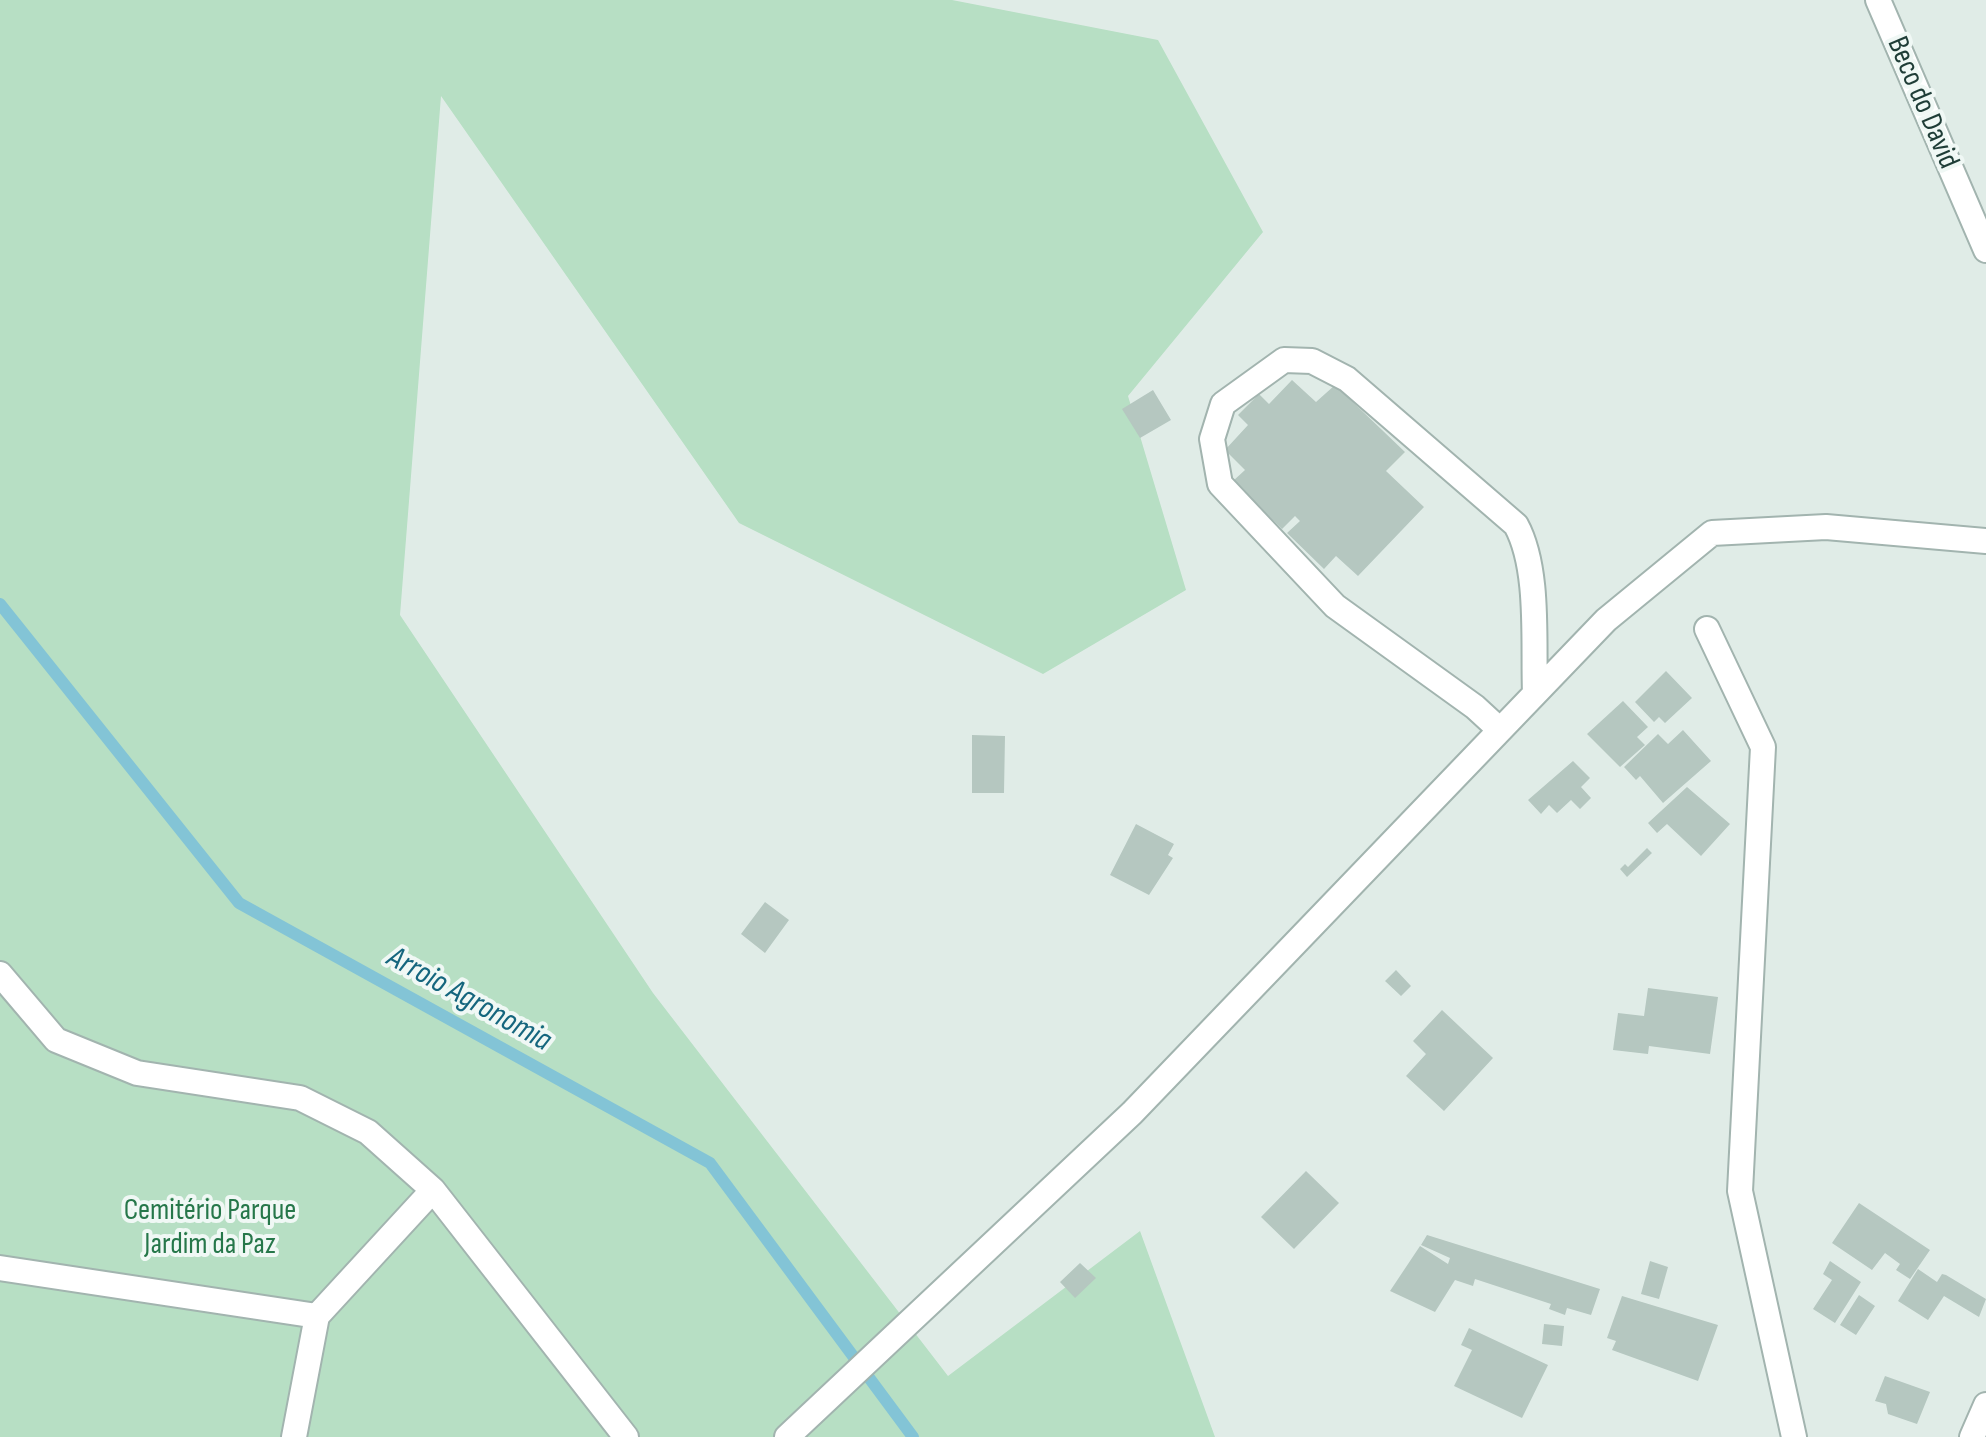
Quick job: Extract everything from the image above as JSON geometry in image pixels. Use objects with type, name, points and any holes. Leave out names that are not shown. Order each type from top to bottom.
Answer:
[{"type":"street","name":"Beco do David","points":[[1878,0],[1986,250]]},
{"type":"street","points":[[1500,730],[1475,707],[1335,606],[1220,484],[1212,439],[1223,404],[1284,360],[1312,361],[1347,379],[1516,525],[1529,563],[1535,693]]},
{"type":"street","points":[[787,1437],[1132,1113],[1606,620],[1712,533],[1826,527],[1986,541]]},
{"type":"street","points":[[1707,629],[1763,747],[1740,1191],[1794,1437]]},
{"type":"street","points":[[0,974],[56,1040],[137,1073],[300,1098],[368,1132],[433,1190],[626,1437]]},
{"type":"street","points":[[294,1437],[317,1316],[433,1190]]},
{"type":"street","points":[[0,1268],[317,1316]]},
{"type":"street","points":[[1972,1437],[1986,1405]]},
{"type":"green space","name":"Cemitério Parque Jardim da Paz","points":[[0,0],[952,0],[1158,40],[1263,232],[1128,396],[1186,590],[1043,674],[739,523],[441,96],[400,615],[653,993],[948,1376],[1140,1231],[1215,1437],[0,1437]]},
{"type":"building","points":[[1292,380],[1316,402],[1335,385],[1405,452],[1386,471],[1424,507],[1358,576],[1336,556],[1324,569],[1287,533],[1300,521],[1295,516],[1282,529],[1233,481],[1245,470],[1225,450],[1248,425],[1238,415],[1259,394],[1269,404]]},
{"type":"building","points":[[1153,390],[1171,420],[1140,438],[1122,409]]},
{"type":"building","points":[[1666,671],[1692,698],[1665,723],[1659,717],[1654,722],[1635,702]]},
{"type":"building","points":[[1623,701],[1648,727],[1637,737],[1645,745],[1620,767],[1587,734]]},
{"type":"building","points":[[1683,730],[1711,761],[1663,803],[1640,776],[1636,780],[1624,767],[1658,734],[1668,744]]},
{"type":"building","points":[[972,735],[1005,736],[1004,793],[972,793]]},
{"type":"building","points":[[1573,761],[1590,778],[1581,787],[1591,798],[1580,809],[1571,800],[1557,813],[1549,805],[1541,814],[1528,800]]},
{"type":"building","points":[[1687,787],[1730,824],[1701,856],[1667,824],[1657,833],[1648,823]]},
{"type":"building","points":[[1136,824],[1174,844],[1168,855],[1173,858],[1149,895],[1110,875]]},
{"type":"building","points":[[1647,848],[1652,853],[1627,877],[1620,869],[1625,864],[1628,867]]},
{"type":"building","points":[[765,902],[789,920],[765,953],[741,934]]},
{"type":"building","points":[[1396,970],[1411,986],[1401,996],[1385,981]]},
{"type":"building","points":[[1648,988],[1718,997],[1710,1054],[1649,1046],[1648,1054],[1613,1050],[1618,1013],[1644,1016]]},
{"type":"building","points":[[1442,1010],[1493,1058],[1444,1111],[1406,1076],[1426,1054],[1413,1041]]},
{"type":"building","points":[[1306,1171],[1339,1203],[1294,1249],[1261,1217]]},
{"type":"building","points":[[1859,1203],[1930,1250],[1910,1279],[1896,1270],[1900,1264],[1885,1253],[1872,1270],[1832,1243]]},
{"type":"building","points":[[1427,1235],[1600,1289],[1591,1315],[1567,1308],[1565,1315],[1549,1309],[1551,1304],[1475,1279],[1473,1286],[1455,1280],[1435,1312],[1390,1291],[1420,1246],[1448,1264],[1450,1258],[1421,1245]]},
{"type":"building","points":[[1650,1261],[1668,1267],[1659,1299],[1641,1294]]},
{"type":"building","points":[[1830,1261],[1861,1282],[1835,1323],[1813,1309],[1832,1280],[1823,1274]]},
{"type":"building","points":[[1080,1263],[1096,1278],[1075,1298],[1060,1282]]},
{"type":"building","points":[[1918,1269],[1937,1282],[1942,1274],[1946,1275],[1986,1299],[1979,1317],[1944,1296],[1928,1320],[1898,1301]]},
{"type":"building","points":[[1859,1295],[1875,1306],[1856,1335],[1840,1325]]},
{"type":"building","points":[[1622,1296],[1718,1325],[1698,1381],[1612,1350],[1616,1341],[1607,1338]]},
{"type":"building","points":[[1544,1324],[1564,1326],[1562,1346],[1542,1344]]},
{"type":"building","points":[[1469,1328],[1548,1365],[1522,1418],[1454,1386],[1472,1350],[1461,1345]]},
{"type":"building","points":[[1885,1376],[1930,1392],[1917,1424],[1888,1414],[1886,1404],[1875,1401]]},
{"type":"waterway","name":"Arroio Agronomia","points":[[0,604],[239,903],[710,1163],[913,1437]]}]
